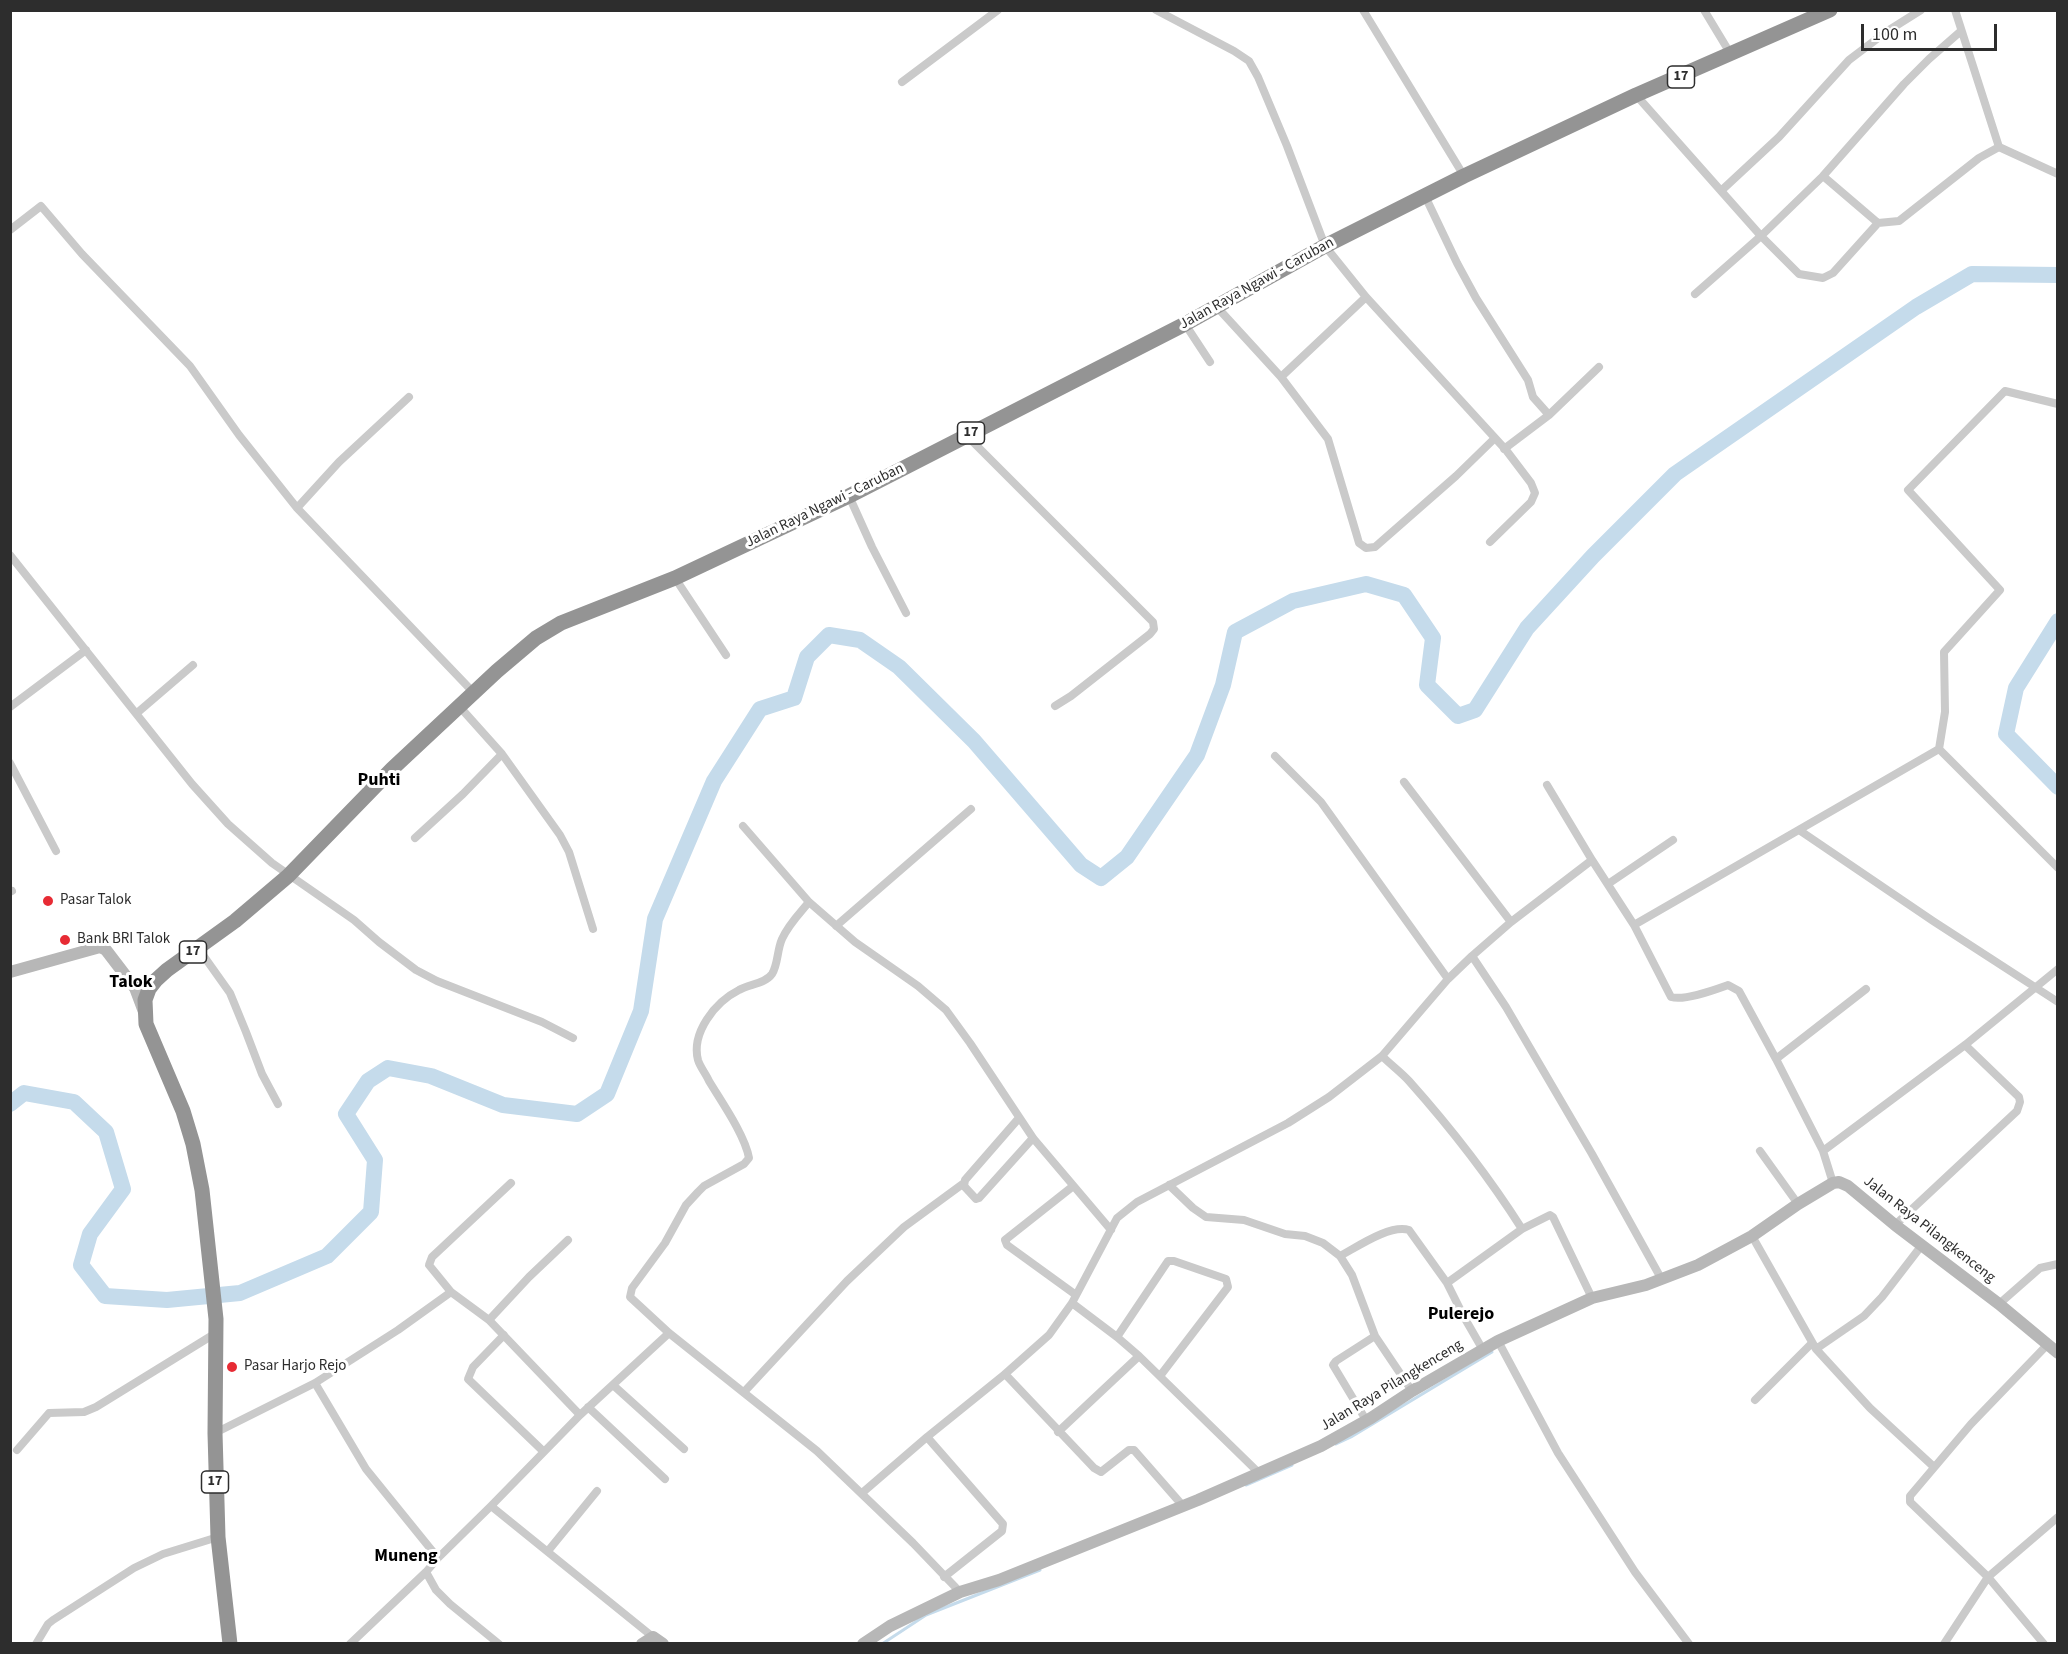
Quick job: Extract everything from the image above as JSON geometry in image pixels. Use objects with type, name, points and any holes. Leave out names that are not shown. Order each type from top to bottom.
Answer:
[{"type":"highway","name":"Jalan Raya Ngawi - Caruban","points":[[155,982],[235,921],[288,876],[392,769],[459,706],[522,650],[561,622],[675,578],[849,496],[1185,324],[1325,246],[1464,176],[1636,95],[1830,10]]},
{"type":"highway","name":"17","points":[[155,982],[149,989],[145,1000],[146,1024],[163,1060],[193,1144],[202,1190],[216,1326],[215,1433],[218,1537],[230,1644]]},
{"type":"main road","points":[[10,972],[100,947],[106,950],[131,983],[146,1016]]},
{"type":"main road","points":[[131,983],[145,985],[155,982]]},
{"type":"main road","name":"Jalan Raya Pilangkenceng","points":[[863,1644],[890,1626],[960,1592],[999,1580],[1183,1506],[1321,1446],[1498,1341],[1592,1298],[1662,1280],[1698,1265],[1752,1236],[1833,1183],[1839,1182],[1848,1186],[2053,1349]]},
{"type":"street","points":[[902,82],[998,10]]},
{"type":"street","points":[[1156,10],[1249,61],[1273,111],[1325,246],[1366,297],[1495,438],[1531,483],[1535,493],[1531,502],[1490,542]]},
{"type":"street","points":[[1363,10],[1464,176]]},
{"type":"street","points":[[1704,10],[1730,53]]},
{"type":"street","points":[[1722,190],[1779,137],[1849,60],[1920,10]]},
{"type":"street","points":[[1955,10],[1999,147],[2058,174]]},
{"type":"street","points":[[1695,294],[1761,236],[1823,176],[1904,84],[1962,31]]},
{"type":"street","points":[[1636,95],[1761,236],[1799,274],[1823,278],[1833,273],[1878,224],[1899,221],[1979,158],[1999,147]]},
{"type":"street","points":[[1823,176],[1878,224]]},
{"type":"street","points":[[1425,196],[1476,298],[1528,380],[1533,397],[1550,415]]},
{"type":"street","points":[[10,230],[41,206],[82,254],[189,366],[239,435],[297,508],[474,693]]},
{"type":"street","points":[[1281,377],[1366,297]]},
{"type":"street","points":[[1216,306],[1281,377],[1328,439],[1359,543],[1366,548],[1375,547],[1456,476],[1495,438]]},
{"type":"street","points":[[1185,324],[1210,362]]},
{"type":"street","points":[[1504,449],[1550,415],[1599,367]]},
{"type":"street","points":[[1939,749],[1945,712],[1944,652],[2000,591],[1908,490],[2005,392],[2058,404]]},
{"type":"street","points":[[297,508],[339,462],[409,397]]},
{"type":"street","points":[[967,436],[1153,622],[1154,629],[1150,634],[1055,706]]},
{"type":"street","points":[[849,496],[906,613]]},
{"type":"street","points":[[10,555],[210,804],[237,832],[288,876],[354,920],[416,970],[437,981],[542,1022],[573,1038]]},
{"type":"street","points":[[675,578],[726,655]]},
{"type":"street","points":[[10,707],[86,651]]},
{"type":"street","points":[[136,713],[194,665]]},
{"type":"street","points":[[459,706],[502,754],[560,835],[568,852],[593,929]]},
{"type":"street","points":[[1634,925],[1939,749]]},
{"type":"street","points":[[1939,749],[2058,868]]},
{"type":"street","points":[[415,838],[502,754]]},
{"type":"street","points":[[1275,756],[1321,802],[1448,979]]},
{"type":"street","points":[[10,763],[56,851]]},
{"type":"street","points":[[1404,782],[1511,922]]},
{"type":"street","points":[[1547,785],[1634,925],[1671,997],[1691,996],[1728,985],[1738,991],[1776,1059],[1822,1151],[1833,1183]]},
{"type":"street","points":[[836,926],[971,809]]},
{"type":"street","points":[[743,826],[809,902],[864,950],[918,987],[946,1010],[1033,1138],[1072,1187],[1111,1230]]},
{"type":"street","points":[[1799,830],[2058,1002]]},
{"type":"street","points":[[1608,884],[1673,840]]},
{"type":"street","points":[[862,1493],[1049,1335],[1074,1299],[1111,1230],[1125,1210],[1288,1123],[1329,1096],[1382,1056],[1448,979],[1473,956],[1511,922],[1592,860]]},
{"type":"street","points":[[809,902],[783,938],[773,972],[768,979],[739,989],[726,999],[713,1012],[701,1030],[696,1044],[699,1062],[736,1127],[749,1158],[744,1164],[704,1186],[686,1205],[665,1244],[629,1293],[632,1301],[669,1333],[818,1451],[960,1592]]},
{"type":"street","points":[[198,948],[230,993],[262,1074],[278,1104]]},
{"type":"street","points":[[1473,956],[1506,1007],[1592,1154],[1662,1280]]},
{"type":"street","points":[[1822,1151],[1965,1045],[2058,969]]},
{"type":"street","points":[[1776,1059],[1866,989]]},
{"type":"street","points":[[1895,1225],[1967,1160],[2020,1106],[2019,1097],[1965,1045]]},
{"type":"street","points":[[1382,1056],[1410,1082],[1450,1131],[1503,1199],[1522,1229]]},
{"type":"street","points":[[744,1392],[847,1281],[904,1227],[964,1183],[1019,1118]]},
{"type":"street","points":[[964,1183],[976,1199],[979,1198],[1033,1138]]},
{"type":"street","points":[[1760,1151],[1798,1204]]},
{"type":"street","points":[[511,1183],[432,1257],[429,1265],[451,1292],[489,1320],[580,1415]]},
{"type":"street","points":[[1169,1185],[1206,1217],[1244,1220],[1285,1234],[1305,1236],[1323,1243],[1340,1256],[1352,1275],[1375,1336],[1412,1390]]},
{"type":"street","points":[[1072,1187],[1005,1240],[1007,1245],[1117,1336],[1260,1474]]},
{"type":"street","points":[[1447,1283],[1522,1229],[1550,1215],[1592,1298]]},
{"type":"street","points":[[1340,1256],[1389,1231],[1402,1228],[1409,1230],[1447,1283],[1483,1350]]},
{"type":"street","points":[[1752,1236],[1814,1346],[1870,1408],[1934,1467]]},
{"type":"street","points":[[489,1320],[568,1240]]},
{"type":"street","points":[[1755,1400],[1814,1346],[1842,1333],[1863,1316],[1882,1297],[1922,1245]]},
{"type":"street","points":[[1117,1336],[1168,1261],[1226,1279],[1228,1287],[1160,1376]]},
{"type":"street","points":[[1999,1304],[2040,1268],[2058,1264]]},
{"type":"street","points":[[215,1433],[315,1383],[398,1330],[451,1292]]},
{"type":"street","points":[[17,1450],[49,1413],[84,1412],[96,1407],[216,1326]]},
{"type":"street","points":[[350,1644],[426,1572],[588,1407],[669,1333]]},
{"type":"street","points":[[504,1335],[473,1367],[468,1379],[543,1451]]},
{"type":"street","points":[[1366,1420],[1334,1365],[1336,1360],[1375,1336]]},
{"type":"street","points":[[1498,1341],[1558,1453],[1635,1572],[1689,1644]]},
{"type":"street","points":[[2044,1644],[1988,1577],[1910,1502],[1910,1496],[1971,1424],[2053,1349]]},
{"type":"street","points":[[1058,1432],[1139,1356]]},
{"type":"street","points":[[1005,1374],[1094,1468],[1099,1471],[1104,1470],[1129,1450],[1134,1450],[1183,1506]]},
{"type":"street","points":[[315,1383],[366,1469],[438,1558]]},
{"type":"street","points":[[613,1385],[684,1449]]},
{"type":"street","points":[[588,1407],[665,1479]]},
{"type":"street","points":[[927,1437],[1003,1524],[1003,1529],[999,1534],[944,1577]]},
{"type":"street","points":[[548,1551],[597,1491]]},
{"type":"street","points":[[491,1506],[548,1551],[653,1641]]},
{"type":"street","points":[[1944,1644],[1988,1577],[2058,1517]]},
{"type":"street","points":[[36,1644],[53,1620],[134,1568],[164,1554],[218,1537]]},
{"type":"street","points":[[426,1572],[436,1590],[450,1604],[499,1644]]},
{"type":"waterway","points":[[10,1104],[24,1093],[74,1102],[106,1132],[123,1189],[90,1234],[81,1265],[105,1296],[167,1300],[240,1293],[327,1256],[371,1212],[375,1160],[346,1114],[368,1081],[388,1068],[431,1076],[503,1105],[577,1114],[607,1094],[641,1011],[655,919],[714,781],[760,709],[794,698],[807,657],[829,635],[860,640],[899,667],[974,741],[1081,865],[1101,878],[1127,857],[1197,755],[1223,685],[1235,632],[1293,601],[1366,584],[1404,595],[1433,638],[1427,685],[1458,716],[1475,710],[1527,628],[1593,556],[1675,474],[1916,307],[1972,274],[2058,275]]},
{"type":"waterway","points":[[2058,621],[2016,688],[2006,734],[2058,787]]},
{"type":"waterway","points":[[1336,1444],[1492,1352]]},
{"type":"waterway","points":[[1246,1485],[1292,1465]]},
{"type":"waterway","points":[[882,1644],[926,1615],[1040,1570]]},
{"type":"place","name":"Pasar Talok","points":[[48,901]]},
{"type":"place","name":"Bank BRI Talok","points":[[65,940]]},
{"type":"place","name":"Pasar Harjo Rejo","points":[[232,1367]]},
{"type":"district","name":"Puhti","points":[[379,781]]},
{"type":"district","name":"Talok","points":[[131,983]]},
{"type":"district","name":"Pulerejo","points":[[1461,1315]]},
{"type":"district","name":"Muneng","points":[[406,1557]]}]
